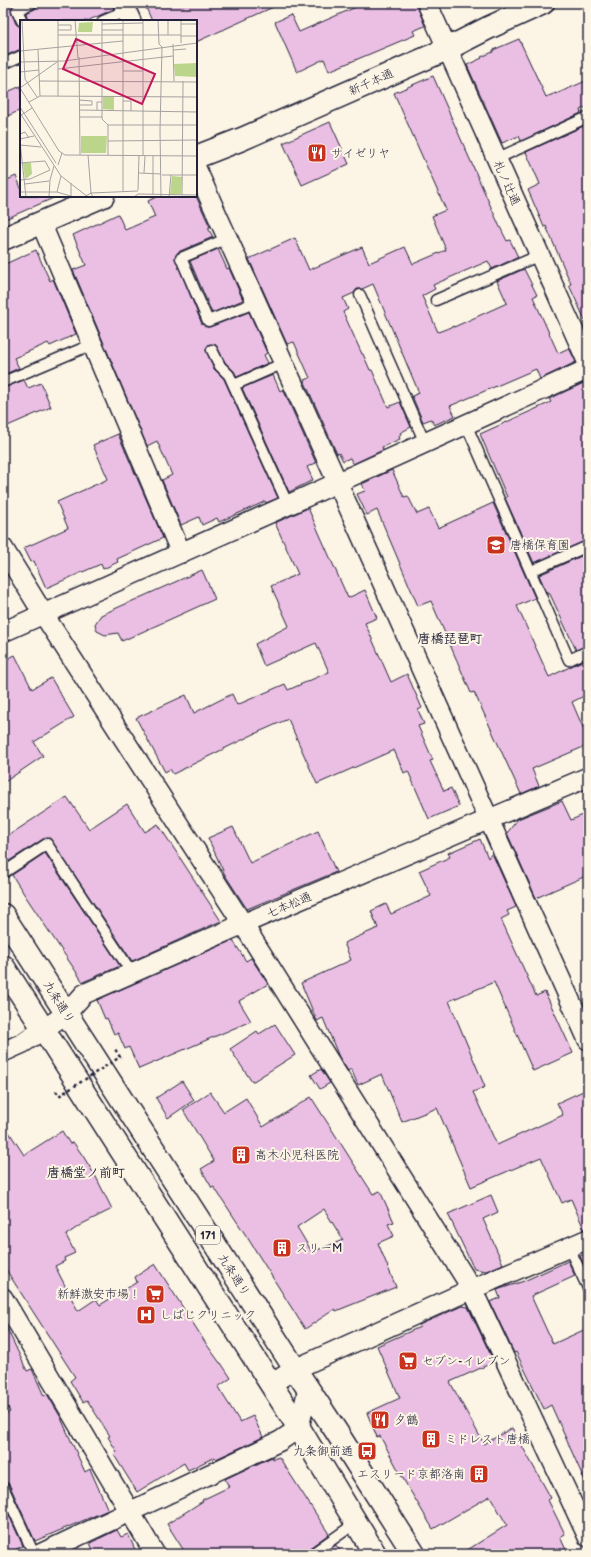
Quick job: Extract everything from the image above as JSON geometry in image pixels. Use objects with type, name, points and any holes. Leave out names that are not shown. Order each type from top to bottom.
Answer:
[{"type":"main road","name":"新千本通","points":[[197,157],[242,139],[447,49],[488,28],[543,3]]},
{"type":"main road","points":[[3,239],[101,197]]},
{"type":"main road","name":"九条通り","points":[[3,915],[414,1554]]},
{"type":"main road","name":"171","points":[[3,966],[299,1428],[375,1554]]},
{"type":"street","name":"札ノ辻通","points":[[428,3],[496,159],[588,362]]},
{"type":"street","points":[[197,170],[588,1040]]},
{"type":"street","points":[[41,223],[181,553]]},
{"type":"street","points":[[3,632],[338,483],[588,369]]},
{"type":"street","points":[[3,548],[243,924],[472,1289],[588,1537]]},
{"type":"street","name":"七本松通","points":[[3,1052],[23,1043],[44,1030],[66,1014],[84,994],[243,924],[588,777]]},
{"type":"street","points":[[271,1384],[295,1369],[472,1289],[588,1239]]},
{"type":"street","points":[[3,1298],[155,1554]]},
{"type":"street","points":[[40,1554],[280,1441],[299,1428],[308,1388]]},
{"type":"lane","points":[[22,20],[17,10],[32,3]]},
{"type":"lane","points":[[106,20],[127,12]]},
{"type":"lane","points":[[3,64],[20,56]]},
{"type":"lane","points":[[496,159],[588,117]]},
{"type":"lane","points":[[228,238],[181,258],[208,321],[257,302]]},
{"type":"lane","points":[[436,300],[540,255]]},
{"type":"lane","points":[[360,295],[425,443]]},
{"type":"lane","points":[[3,382],[93,344]]},
{"type":"lane","points":[[212,350],[220,366],[229,375],[234,384],[288,505]]},
{"type":"lane","points":[[234,384],[284,363]]},
{"type":"lane","points":[[466,424],[569,660],[588,651]]},
{"type":"lane","points":[[531,571],[588,546]]},
{"type":"lane","points":[[3,873],[47,844],[132,973]]},
{"type":"lane","points":[[569,1248],[588,1288]]},
{"type":"lane","points":[[3,1487],[34,1554]]},
{"type":"lane","points":[[312,1554],[356,1522]]},
{"type":"path","points":[[56,1091],[59,1096],[120,1057],[115,1049]]},
{"type":"building","points":[[3,3],[17,3],[12,7],[11,12],[16,24],[20,26],[20,49],[3,57]]},
{"type":"building","points":[[38,3],[112,3],[114,9],[89,20],[28,20],[26,13],[35,9]]},
{"type":"building","points":[[144,3],[282,3],[197,42],[197,20],[152,20]]},
{"type":"building","points":[[354,3],[416,3],[425,26],[413,31],[415,35],[329,71],[324,59],[297,72],[275,22],[291,15],[299,32],[356,7]]},
{"type":"building","points":[[519,39],[546,97],[588,80],[588,106],[580,110],[581,113],[521,141],[519,136],[502,143],[467,65],[493,52],[493,50]]},
{"type":"building","points":[[433,76],[499,225],[507,241],[510,240],[518,257],[492,269],[488,261],[433,285],[435,289],[422,296],[438,332],[454,327],[507,303],[497,281],[524,269],[537,295],[533,297],[558,353],[569,348],[576,362],[540,379],[536,369],[450,406],[455,416],[434,425],[431,419],[423,422],[412,396],[419,393],[373,284],[362,289],[357,289],[354,293],[343,298],[348,309],[343,312],[370,370],[372,370],[388,407],[400,402],[411,427],[400,433],[400,439],[382,447],[383,450],[353,464],[350,458],[343,461],[339,453],[337,454],[304,380],[310,378],[294,342],[287,344],[249,259],[295,238],[309,270],[362,247],[369,263],[405,247],[413,264],[446,250],[432,216],[446,210],[394,93]]},
{"type":"building","points":[[20,86],[20,110],[3,118],[3,94]]},
{"type":"building","points":[[330,122],[349,164],[302,185],[283,143]]},
{"type":"building","points":[[586,125],[588,129],[588,327],[569,285],[571,284],[546,226],[544,227],[528,190],[540,184],[526,152]]},
{"type":"building","points":[[16,176],[20,186],[20,197],[56,197],[3,220],[3,182]]},
{"type":"building","points":[[156,197],[196,197],[213,237],[178,252],[175,258],[202,324],[210,327],[249,312],[267,353],[264,355],[268,363],[237,377],[234,371],[225,362],[216,345],[209,344],[206,350],[214,369],[224,379],[278,498],[266,503],[265,501],[219,522],[217,518],[202,525],[199,517],[181,525],[162,480],[172,475],[157,441],[147,446],[73,270],[86,265],[73,235],[118,214],[125,230],[155,217],[148,201]]},
{"type":"building","points":[[218,249],[227,269],[229,268],[243,300],[212,313],[190,261]]},
{"type":"building","points":[[36,250],[50,281],[53,279],[76,334],[50,346],[48,343],[14,358],[19,368],[3,375],[3,265]]},
{"type":"building","points":[[273,375],[280,391],[283,389],[316,463],[307,467],[313,480],[289,492],[242,388]]},
{"type":"building","points":[[24,380],[28,388],[41,383],[51,407],[3,428],[3,388]]},
{"type":"building","points":[[588,381],[588,540],[534,563],[505,498],[507,497],[480,434],[551,402],[549,399]]},
{"type":"building","points":[[118,434],[163,538],[117,559],[118,562],[103,569],[101,564],[46,588],[34,561],[31,562],[24,548],[68,528],[57,502],[108,479],[93,445]]},
{"type":"building","points":[[392,470],[404,497],[408,496],[417,514],[429,509],[438,528],[493,503],[535,598],[517,606],[549,677],[588,658],[588,694],[572,702],[588,739],[588,745],[532,769],[539,786],[521,794],[474,692],[471,693],[431,601],[418,606],[377,510],[367,515],[357,494],[365,491],[362,484]]},
{"type":"building","points":[[308,508],[348,598],[365,590],[377,618],[365,623],[391,682],[407,674],[422,708],[418,710],[424,724],[418,726],[433,760],[430,761],[444,791],[451,788],[459,806],[429,819],[408,771],[404,773],[394,750],[317,784],[288,719],[173,774],[170,769],[165,772],[136,718],[186,695],[194,713],[232,694],[237,705],[285,684],[288,690],[329,672],[316,643],[264,666],[255,644],[289,626],[271,586],[298,574],[275,523]]},
{"type":"building","points":[[588,553],[588,645],[576,650],[549,592],[547,593],[539,575]]},
{"type":"building","points":[[202,570],[215,599],[122,641],[118,633],[105,635],[97,631],[95,624],[101,615]]},
{"type":"building","points":[[15,655],[32,689],[51,678],[74,717],[34,742],[43,756],[3,783],[3,661]]},
{"type":"building","points":[[67,797],[89,829],[127,804],[145,832],[158,824],[221,921],[132,961],[50,838],[43,839],[6,863],[3,859],[3,839]]},
{"type":"building","points":[[562,801],[571,820],[588,813],[588,875],[536,898],[507,833],[518,819]]},
{"type":"building","points":[[233,827],[250,863],[318,831],[336,872],[247,909],[225,875],[208,838]]},
{"type":"building","points":[[480,839],[488,858],[492,853],[516,907],[507,911],[509,915],[501,919],[536,996],[545,992],[573,1053],[533,1071],[494,982],[449,1001],[485,1087],[473,1092],[497,1145],[563,1115],[557,1103],[583,1091],[588,1102],[588,1228],[584,1229],[571,1199],[562,1203],[541,1157],[471,1187],[437,1108],[402,1122],[382,1074],[358,1085],[351,1069],[348,1071],[339,1057],[323,1018],[317,1021],[301,983],[351,960],[344,943],[378,928],[371,911],[386,904],[391,914],[431,896],[419,871],[450,857],[448,853]]},
{"type":"building","points":[[45,853],[120,966],[83,982],[26,897],[12,875]]},
{"type":"building","points":[[231,941],[234,942],[246,961],[251,958],[268,984],[239,1001],[251,1021],[139,1069],[129,1047],[125,1049],[118,1033],[114,1034],[107,1018],[105,1019],[97,1000]]},
{"type":"building","points":[[275,1024],[295,1055],[252,1082],[230,1049],[257,1031],[259,1034]]},
{"type":"building","points":[[321,1069],[330,1083],[320,1089],[311,1075]]},
{"type":"building","points":[[182,1081],[194,1100],[168,1118],[156,1098]]},
{"type":"building","points":[[210,1092],[224,1112],[246,1098],[263,1127],[311,1097],[373,1194],[380,1191],[394,1222],[388,1224],[394,1236],[378,1243],[396,1287],[336,1311],[335,1309],[305,1329],[247,1237],[214,1187],[212,1188],[201,1169],[214,1161],[183,1110]],"holes":[[[324,1209],[343,1240],[312,1252],[297,1227]]]},
{"type":"building","points":[[3,1123],[24,1155],[62,1131],[70,1144],[73,1142],[83,1156],[96,1177],[112,1209],[82,1224],[66,1235],[75,1253],[64,1258],[65,1261],[55,1266],[78,1311],[96,1299],[100,1305],[137,1282],[135,1277],[155,1264],[207,1345],[231,1378],[218,1387],[240,1422],[253,1416],[263,1437],[216,1459],[215,1457],[188,1470],[184,1463],[137,1492],[114,1455],[117,1452],[108,1437],[110,1436],[87,1400],[83,1402],[70,1381],[75,1377],[3,1265]]},
{"type":"building","points":[[491,1195],[498,1212],[483,1219],[503,1264],[486,1271],[474,1269],[448,1214]]},
{"type":"building","points":[[588,1252],[588,1271],[587,1271],[580,1256]]},
{"type":"building","points":[[568,1261],[575,1276],[531,1296],[553,1344],[588,1328],[588,1488],[551,1405],[544,1409],[516,1352],[514,1353],[490,1302],[500,1298],[497,1290],[524,1281]]},
{"type":"building","points":[[462,1306],[468,1307],[494,1362],[450,1382],[484,1444],[512,1428],[551,1498],[548,1500],[565,1534],[560,1537],[568,1554],[461,1554],[507,1525],[490,1496],[433,1529],[380,1436],[377,1437],[367,1413],[400,1398],[377,1346]]},
{"type":"building","points":[[3,1320],[27,1371],[32,1369],[44,1396],[47,1394],[60,1416],[85,1472],[90,1469],[108,1510],[35,1541],[9,1484],[3,1481],[3,1415],[10,1412],[3,1396]]},
{"type":"building","points":[[272,1457],[273,1459],[279,1457],[329,1534],[308,1549],[306,1554],[186,1554],[167,1524],[203,1501],[202,1500],[229,1487],[225,1479]]},
{"type":"building","points":[[3,1502],[23,1546],[6,1554],[3,1554]]},
{"type":"building","points":[[117,1530],[121,1537],[128,1534],[137,1554],[83,1554],[93,1550],[90,1543]]},
{"type":"building","points":[[336,1545],[342,1554],[323,1554]]},
{"type":"place","name":"サイゼリヤ","points":[[317,153]]},
{"type":"place","name":"唐橋保育園","points":[[496,545]]},
{"type":"place","name":"高木小児科医院","points":[[241,1155]]},
{"type":"place","name":"スリーM","points":[[282,1248]]},
{"type":"place","name":"新鮮激安市場！","points":[[155,1294]]},
{"type":"place","name":"しばじクリニック","points":[[146,1315]]},
{"type":"place","name":"セブン-イレブン","points":[[408,1361]]},
{"type":"place","name":"夕鶴","points":[[380,1420]]},
{"type":"place","name":"ミドレスト唐橋","points":[[431,1439]]},
{"type":"place","name":"九条御前通","points":[[367,1451]]},
{"type":"place","name":"エスリード京都洛南","points":[[479,1474]]},
{"type":"district","name":"唐橋琵琶町","points":[[450,638]]},
{"type":"district","name":"唐橋堂ノ前町","points":[[86,1172]]}]
